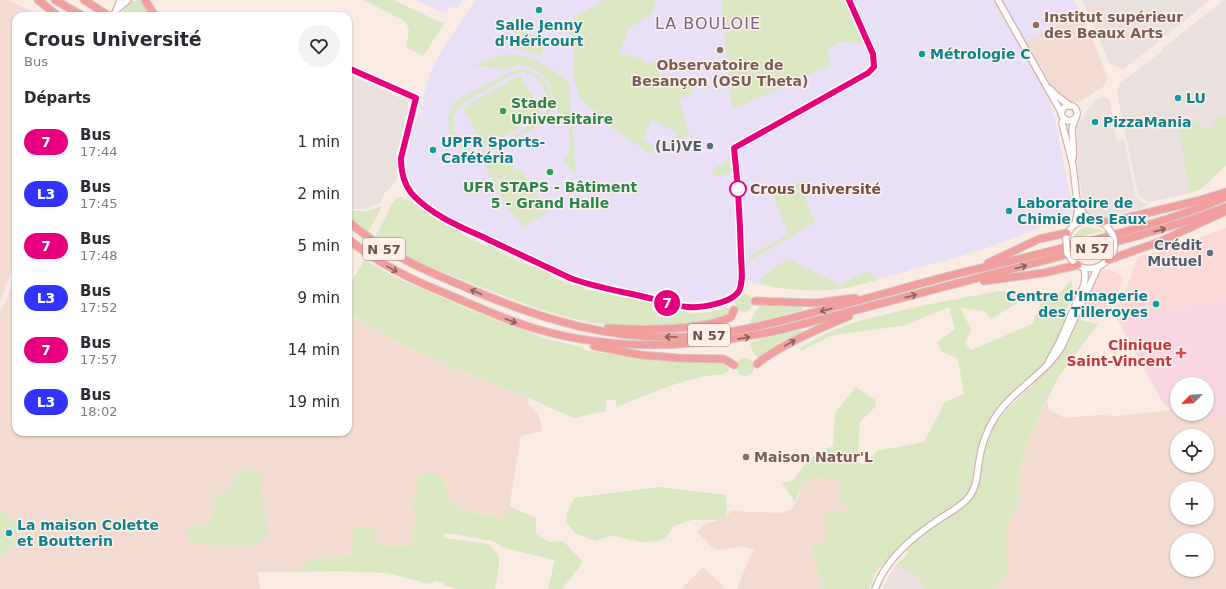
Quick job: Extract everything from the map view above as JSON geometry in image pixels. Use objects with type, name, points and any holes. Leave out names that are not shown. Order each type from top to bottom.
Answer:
[{"type":"highway","points":[[38,0],[53,12]]},
{"type":"highway","points":[[55,0],[76,12]]},
{"type":"highway","points":[[84,0],[103,12]]},
{"type":"highway","points":[[145,0],[152,12]]},
{"type":"highway","points":[[1104,224],[1197,201],[1226,192]]},
{"type":"highway","name":"N 57","points":[[352,224],[373,241],[406,261],[455,283],[557,322],[617,334],[684,337],[726,333],[754,328],[967,272],[1019,260],[1175,217],[1226,197]]},
{"type":"highway","name":"N 57","points":[[352,242],[382,264],[419,283],[516,323],[566,337],[597,342],[636,346],[661,346],[706,343],[753,336],[873,306],[1159,230],[1226,207]]},
{"type":"highway","points":[[1108,260],[1159,242],[1226,211]]},
{"type":"highway","points":[[967,272],[1033,242],[1067,236]]},
{"type":"highway","points":[[956,284],[1043,273],[1078,265]]},
{"type":"highway","points":[[755,301],[816,303],[890,293]]},
{"type":"highway","points":[[757,364],[770,354],[817,329],[873,306]]},
{"type":"highway","points":[[525,311],[593,326],[631,330],[688,327],[722,321],[731,317],[734,310]]},
{"type":"highway","points":[[566,337],[574,341],[641,355],[678,358],[724,359],[734,364]]},
{"type":"main road","points":[[115,12],[120,0]]},
{"type":"main road","points":[[117,9],[128,0]]},
{"type":"main road","points":[[998,0],[1061,112],[1061,116],[1068,122],[1075,119]]},
{"type":"main road","points":[[1044,81],[1056,95],[1076,111],[1077,115],[1072,129],[1074,147],[1073,166]]},
{"type":"main road","points":[[1061,112],[1064,107],[1070,106]]},
{"type":"main road","points":[[1045,368],[1059,343],[1084,285],[1085,276],[1078,265],[1067,253],[1067,236],[1075,224],[1078,210],[1073,166],[1062,123],[1064,119]]},
{"type":"main road","points":[[1077,199],[1083,214],[1090,219],[1104,224],[1114,239],[1113,253],[1108,260],[1098,267],[1091,268],[1078,265]]},
{"type":"main road","points":[[1075,224],[1086,219],[1090,219]]},
{"type":"main road","points":[[875,589],[883,571],[913,539],[927,527],[957,508],[968,498],[975,484],[982,444],[994,418],[1009,400],[1056,357],[1098,267]]},
{"type":"shaded area","points":[[0,0],[9,0],[32,12],[12,12],[12,267],[0,301]]},
{"type":"shaded area","points":[[415,0],[463,0],[457,9],[450,6],[446,13]]},
{"type":"shaded area","points":[[475,0],[993,0],[1045,90],[1055,118],[1074,214],[982,250],[842,289],[822,290],[778,288],[749,282],[745,279],[724,296],[700,302],[687,303],[575,276],[450,217],[422,198],[412,185],[407,170],[407,155],[430,73],[442,50]]},
{"type":"shaded area","name":"Institut supérieur des Beaux Arts","points":[[1001,0],[1073,0],[1081,12],[1025,43]]},
{"type":"shaded area","points":[[1082,0],[1210,0],[1124,69],[1109,63],[1090,15]]},
{"type":"shaded area","points":[[1224,0],[1226,0],[1226,165],[1202,188],[1190,193],[1148,202],[1138,195],[1117,93],[1120,83],[1162,52],[1162,49]]},
{"type":"shaded area","points":[[1081,12],[1108,78],[1103,87],[1079,102],[1072,102],[1064,99],[1054,90],[1026,41]]},
{"type":"shaded area","points":[[352,76],[405,100],[408,103],[408,112],[397,153],[397,179],[385,193],[380,203],[366,209],[352,208]]},
{"type":"shaded area","points":[[1104,97],[1108,98],[1110,102],[1116,138],[1118,141],[1124,139],[1136,197],[1149,204],[1142,208],[1103,218],[1087,212],[1084,206],[1078,171],[1077,128],[1087,110],[1098,99]]},
{"type":"shaded area","points":[[1226,228],[1226,298],[1118,320],[1116,318],[1117,307],[1123,298],[1138,256],[1163,251]]},
{"type":"shaded area","points":[[1104,269],[1116,272],[1121,276],[1122,281],[1118,291],[1109,302],[1104,312],[1098,315],[1087,313],[1085,306],[1098,274]]},
{"type":"shaded area","points":[[12,282],[12,436],[352,436],[352,315],[397,342],[529,398],[528,404],[538,414],[543,431],[521,436],[507,520],[463,510],[449,499],[442,475],[412,513],[416,514],[412,546],[377,545],[351,555],[308,561],[298,572],[258,572],[260,589],[0,589],[0,555],[2,556],[19,524],[0,509],[0,311],[7,299]]},
{"type":"shaded area","name":"Clinique Saint-Vincent","points":[[1226,298],[1226,414],[1214,418],[1214,377],[1170,377],[1170,410],[1162,401],[1118,320]]},
{"type":"shaded area","points":[[1047,401],[1049,410],[1065,418],[1099,415],[1117,416],[1170,410],[1170,421],[1214,421],[1214,417],[1226,414],[1226,589],[994,589],[1000,582],[1008,563],[1006,553],[1006,534],[1019,497],[1019,470],[1032,431],[1039,420],[1038,417]]},
{"type":"shaded area","points":[[818,477],[839,481],[839,500],[847,505],[847,511],[827,544],[811,544],[823,589],[737,589],[754,550],[743,546],[717,550],[697,532],[706,523],[719,520],[732,511],[780,513],[791,510],[797,500],[803,483]]},
{"type":"shaded area","points":[[895,566],[900,566],[914,574],[923,585],[924,589],[882,589]]},
{"type":"shaded area","points":[[703,567],[726,589],[681,589]]},
{"type":"green space","points":[[136,0],[143,0],[150,12],[121,12],[128,4]]},
{"type":"green space","points":[[364,0],[394,0],[444,24],[423,56],[406,47],[409,31],[406,22]]},
{"type":"green space","points":[[604,0],[654,0],[656,4],[650,16],[630,27],[619,53],[643,59],[646,64],[654,61],[660,73],[664,77],[673,81],[692,82],[691,99],[690,95],[678,99],[685,116],[683,118],[690,135],[678,139],[676,136],[678,133],[652,120],[642,140],[654,146],[650,154],[595,114],[579,94],[575,83],[572,21],[576,16]]},
{"type":"green space","points":[[721,0],[848,0],[868,44],[839,42],[828,49],[831,65],[732,110]]},
{"type":"green space","points":[[518,30],[546,38],[541,56],[513,48]]},
{"type":"green space","points":[[500,55],[521,56],[537,61],[569,82],[576,175],[563,161],[570,151],[569,126],[562,119],[549,85],[544,77],[537,71],[522,65],[508,69],[495,69],[474,65]]},
{"type":"green space","points":[[521,69],[530,71],[544,82],[549,89],[551,97],[552,105],[549,114],[544,122],[489,153],[478,154],[468,152],[459,146],[449,129],[448,119],[451,108],[458,99],[508,73]],"holes":[[[523,72],[536,78],[545,91],[548,102],[548,107],[545,114],[540,119],[486,151],[475,151],[461,143],[453,125],[453,118],[457,109],[462,104],[510,76]]]},
{"type":"green space","name":"Stade Universitaire","points":[[520,75],[543,114],[485,147],[463,108]]},
{"type":"green space","points":[[1226,116],[1226,165],[1202,188],[1190,193],[1178,124],[1200,121],[1201,128],[1215,127],[1214,119]]},
{"type":"green space","points":[[503,149],[515,170],[494,182],[482,161]]},
{"type":"green space","points":[[730,159],[731,174],[715,176],[711,170]]},
{"type":"green space","points":[[520,168],[547,213],[522,227],[515,215],[513,216],[494,184]]},
{"type":"green space","points":[[803,179],[810,187],[807,191],[806,200],[816,222],[749,261],[749,256],[788,234],[773,195],[795,185]]},
{"type":"green space","points":[[400,197],[406,198],[447,226],[464,232],[463,235],[486,246],[488,243],[497,247],[496,250],[534,268],[536,266],[552,272],[550,276],[574,286],[575,283],[584,286],[583,289],[621,297],[622,295],[681,309],[690,314],[709,312],[726,307],[730,309],[726,316],[719,318],[677,325],[643,327],[592,323],[568,318],[540,309],[498,294],[422,263],[375,237],[393,202]]},
{"type":"green space","points":[[380,206],[380,211],[368,232],[352,218],[352,210],[364,211]]},
{"type":"green space","points":[[1086,227],[1104,231],[1072,239],[1081,229]]},
{"type":"green space","points":[[788,258],[840,285],[866,271],[875,276],[877,280],[830,290],[790,289],[760,284],[759,280]]},
{"type":"green space","points":[[365,259],[382,270],[406,282],[477,313],[547,339],[582,347],[584,350],[648,360],[725,362],[729,367],[724,374],[677,383],[617,407],[615,400],[606,400],[606,411],[573,418],[397,342],[352,315],[352,280]]},
{"type":"green space","points":[[1071,280],[1073,288],[1065,316],[1098,324],[1058,378],[1032,431],[1019,470],[1019,497],[1006,534],[1006,553],[1008,563],[1006,572],[1000,582],[994,589],[924,589],[920,580],[913,573],[904,568],[895,566],[909,552],[900,546],[876,572],[869,589],[823,589],[811,544],[827,544],[824,514],[847,511],[847,505],[839,500],[839,481],[818,477],[803,483],[795,502],[782,483],[794,480],[810,459],[833,446],[835,413],[856,387],[875,400],[876,406],[860,422],[857,462],[867,465],[877,451],[924,442],[945,402],[964,394],[958,359],[941,351],[937,342],[955,329],[949,307],[902,326],[833,335],[800,351],[801,347],[831,331],[855,322],[920,306],[999,291],[1020,293],[1016,304],[991,319],[984,311],[960,308],[971,329],[965,343],[971,350],[1032,324],[1045,294],[1061,292]],"holes":[[[1032,374],[1036,382],[1000,417],[990,415]]]},
{"type":"green space","points":[[744,294],[750,297],[753,303],[750,309],[744,312],[738,309],[735,303],[738,297]]},
{"type":"green space","points":[[759,306],[803,307],[803,310],[750,323]]},
{"type":"green space","points":[[799,330],[805,331],[762,357],[757,357],[752,350],[750,342]]},
{"type":"green space","points":[[745,358],[751,361],[754,367],[751,373],[745,376],[739,373],[736,367],[739,361]]},
{"type":"green space","points":[[241,469],[262,472],[261,497],[269,533],[255,547],[191,544],[185,526],[206,526],[212,518],[216,493],[226,493]]},
{"type":"green space","points":[[420,474],[442,475],[449,499],[463,510],[507,519],[509,506],[536,518],[536,534],[549,542],[563,541],[583,562],[562,589],[548,589],[555,560],[504,548],[493,541],[445,533],[444,538],[489,544],[499,557],[499,567],[495,589],[457,589],[436,581],[429,584],[387,573],[339,571],[298,572],[308,561],[351,555],[354,527],[376,529],[377,545],[412,546],[416,514],[412,513]]},
{"type":"green space","points":[[658,487],[726,495],[727,515],[719,520],[692,520],[674,526],[666,537],[660,541],[641,542],[615,536],[606,537],[596,541],[576,534],[567,523],[566,516],[574,498]]},
{"type":"green space","name":"La maison Colette et Boutterin","points":[[0,509],[19,524],[15,542],[2,556],[0,555]]},
{"type":"bus line","name":"7","points":[[352,70],[416,98],[401,158],[401,168],[406,185],[413,194],[430,209],[452,223],[570,278],[588,284],[681,306],[702,307],[716,304],[733,297],[738,292],[741,285],[740,210],[734,148],[868,73],[874,67],[873,54],[849,0]]},
{"type":"place","name":"Salle Jenny d'Héricourt","points":[[539,10]]},
{"type":"place","name":"Institut supérieur des Beaux Arts","points":[[1036,25]]},
{"type":"place","name":"Observatoire de Besançon (OSU Theta)","points":[[720,50]]},
{"type":"place","name":"Métrologie C","points":[[922,54]]},
{"type":"place","name":"LU","points":[[1178,98]]},
{"type":"place","name":"Stade Universitaire","points":[[503,111]]},
{"type":"place","name":"PizzaMania","points":[[1095,122]]},
{"type":"place","name":"(Li)VE","points":[[710,146]]},
{"type":"place","name":"UPFR Sports- Cafétéria","points":[[433,150]]},
{"type":"place","name":"UFR STAPS - Bâtiment 5 - Grand Halle","points":[[550,172]]},
{"type":"place","name":"Crous Université","points":[[738,189]]},
{"type":"place","name":"Laboratoire de Chimie des Eaux","points":[[1009,211]]},
{"type":"place","name":"Crédit Mutuel","points":[[1210,253]]},
{"type":"place","name":"Centre d'Imagerie des Tilleroyes","points":[[1156,304]]},
{"type":"place","name":"Clinique Saint-Vincent","points":[[1181,353]]},
{"type":"place","name":"Maison Natur'L","points":[[746,457]]},
{"type":"place","name":"La maison Colette et Boutterin","points":[[9,533]]},
{"type":"district","name":"LA BOULOIE","points":[[708,23]]}]
